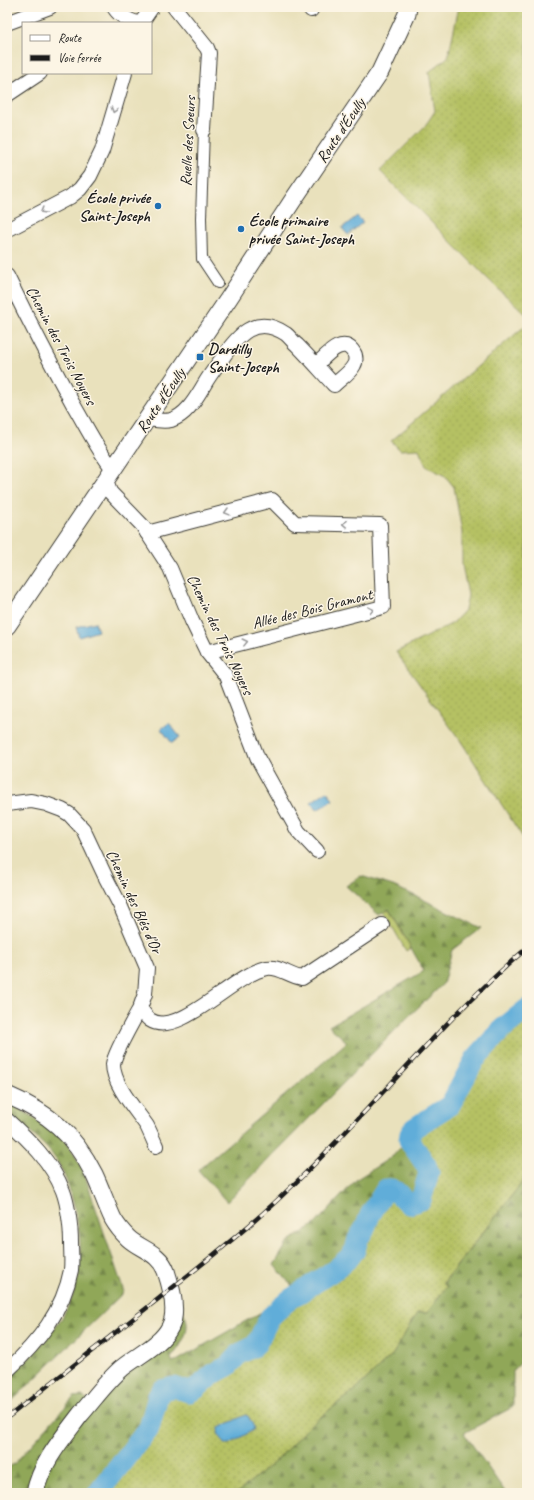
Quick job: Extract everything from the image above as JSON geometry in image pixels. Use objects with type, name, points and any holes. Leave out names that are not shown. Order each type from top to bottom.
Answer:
[{"type":"street","points":[[7,23],[50,7]]},
{"type":"street","points":[[114,7],[123,17],[133,22]]},
{"type":"street","points":[[142,22],[152,7]]},
{"type":"street","name":"Ruelle des Soeurs","points":[[174,7],[207,48],[209,53],[204,130],[201,218],[202,259],[218,283]]},
{"type":"street","name":"Route d'Écully","points":[[7,626],[227,302],[293,200],[380,72],[395,53],[400,44],[406,26],[407,11]]},
{"type":"street","points":[[7,95],[38,74]]},
{"type":"street","points":[[7,230],[70,197],[80,189],[90,176],[102,151],[125,74]]},
{"type":"street","name":"Chemin des Trois Noyers","points":[[7,276],[39,342],[106,460],[110,492],[137,520],[170,568],[192,621],[208,652],[226,676],[258,758],[302,837],[317,851]]},
{"type":"street","points":[[147,419],[171,420],[182,414],[196,400],[204,384],[230,346],[243,332],[254,326],[262,325],[286,334],[316,365]]},
{"type":"street","name":"Allée des Bois Gramont","points":[[147,533],[272,500],[294,523],[380,525],[383,607],[208,652]]},
{"type":"street","name":"Chemin des Blés d'Or","points":[[7,804],[31,801],[46,804],[69,814],[83,829],[120,905],[147,968],[145,994],[140,1008],[113,1064],[117,1079],[124,1094],[146,1126],[156,1146]]},
{"type":"street","points":[[140,1008],[150,1020],[163,1024],[178,1021],[257,971],[268,968],[279,969],[293,976],[302,978],[382,925]]},
{"type":"street","points":[[7,1095],[36,1110],[58,1124],[77,1145],[94,1176],[109,1211],[122,1232],[133,1242],[153,1254],[163,1264],[170,1289],[173,1310],[172,1322],[166,1333],[110,1379],[71,1427],[46,1463],[37,1482],[35,1493]]},
{"type":"street","points":[[7,1120],[36,1149],[51,1167],[64,1192],[71,1230],[71,1269],[63,1299],[51,1321],[30,1349],[7,1371]]},
{"type":"green space","points":[[459,7],[527,7],[527,315],[495,286],[380,171],[425,126],[435,111],[429,72],[448,57]]},
{"type":"green space","points":[[527,324],[527,844],[460,740],[396,652],[453,623],[465,610],[468,595],[462,565],[462,532],[454,487],[445,476],[426,466],[419,449],[400,450],[391,441]]},
{"type":"green space","points":[[361,876],[393,886],[481,928],[452,950],[443,984],[407,1018],[227,1202],[198,1170],[347,1042],[329,1026],[424,971],[389,909],[379,915],[346,886]]},
{"type":"green space","points":[[389,910],[411,948],[406,951],[384,912]]},
{"type":"green space","points":[[527,1009],[527,1176],[443,1283],[447,1286],[427,1313],[417,1313],[393,1354],[357,1388],[308,1427],[278,1459],[237,1493],[98,1493],[149,1428],[158,1396],[162,1390],[174,1387],[189,1392],[196,1389],[213,1374],[228,1366],[239,1354],[247,1351],[257,1343],[270,1317],[289,1300],[336,1269],[350,1257],[355,1250],[358,1239],[365,1228],[370,1215],[386,1189],[394,1190],[400,1198],[426,1165],[409,1140],[410,1134],[414,1128],[450,1105],[475,1059],[502,1029]]},
{"type":"green space","points":[[483,1046],[473,1057],[449,1097],[448,1102],[439,1108],[465,1061]]},
{"type":"green space","points":[[7,1100],[66,1140],[83,1170],[124,1292],[13,1400],[7,1403],[7,1379],[43,1343],[57,1325],[68,1306],[76,1287],[80,1265],[80,1240],[74,1205],[61,1167],[57,1160],[42,1143],[7,1113]]},
{"type":"green space","points":[[409,1138],[426,1165],[429,1173],[421,1200],[409,1204],[396,1191],[386,1189],[358,1238],[352,1256],[331,1272],[298,1293],[274,1265],[288,1242],[315,1224],[357,1179],[393,1156]]},
{"type":"green space","points":[[527,1176],[527,1356],[513,1371],[513,1407],[464,1433],[506,1493],[237,1493],[278,1459],[308,1427],[357,1388],[393,1354],[417,1313],[427,1313],[447,1286],[443,1284]]},
{"type":"green space","points":[[289,1300],[270,1317],[257,1343],[247,1351],[239,1354],[228,1366],[213,1374],[196,1389],[189,1392],[174,1387],[162,1390],[158,1396],[149,1428],[98,1493],[7,1493],[7,1468],[14,1464],[74,1397],[82,1396],[90,1402],[180,1308],[187,1321],[187,1327],[186,1334],[180,1346],[171,1358],[173,1363],[270,1307]]},
{"type":"water","points":[[357,216],[363,222],[348,235],[342,228]]},
{"type":"water","points":[[95,622],[98,631],[79,637],[76,627]]},
{"type":"water","points":[[169,723],[180,737],[172,743],[161,729]]},
{"type":"water","points":[[327,791],[333,800],[317,810],[311,802]]},
{"type":"water","points":[[245,1415],[248,1416],[254,1427],[253,1430],[230,1444],[225,1444],[218,1433],[219,1428]]},
{"type":"waterway","points":[[98,1493],[149,1428],[158,1396],[162,1390],[174,1387],[189,1392],[196,1389],[213,1374],[228,1366],[239,1354],[253,1347],[257,1343],[270,1317],[289,1300],[336,1269],[350,1257],[355,1250],[358,1239],[365,1228],[370,1215],[386,1189],[396,1191],[409,1204],[421,1200],[429,1173],[426,1165],[409,1140],[410,1134],[414,1128],[450,1105],[475,1059],[502,1029],[527,1009]]},
{"type":"railway","points":[[7,1418],[208,1260],[273,1204],[349,1129],[465,1005],[527,948]]},
{"type":"place","name":"École privée Saint-Joseph","points":[[158,206]]},
{"type":"place","name":"École primaire privée Saint-Joseph","points":[[241,229]]},
{"type":"place","name":"Dardilly Saint-Joseph","points":[[200,357]]}]
